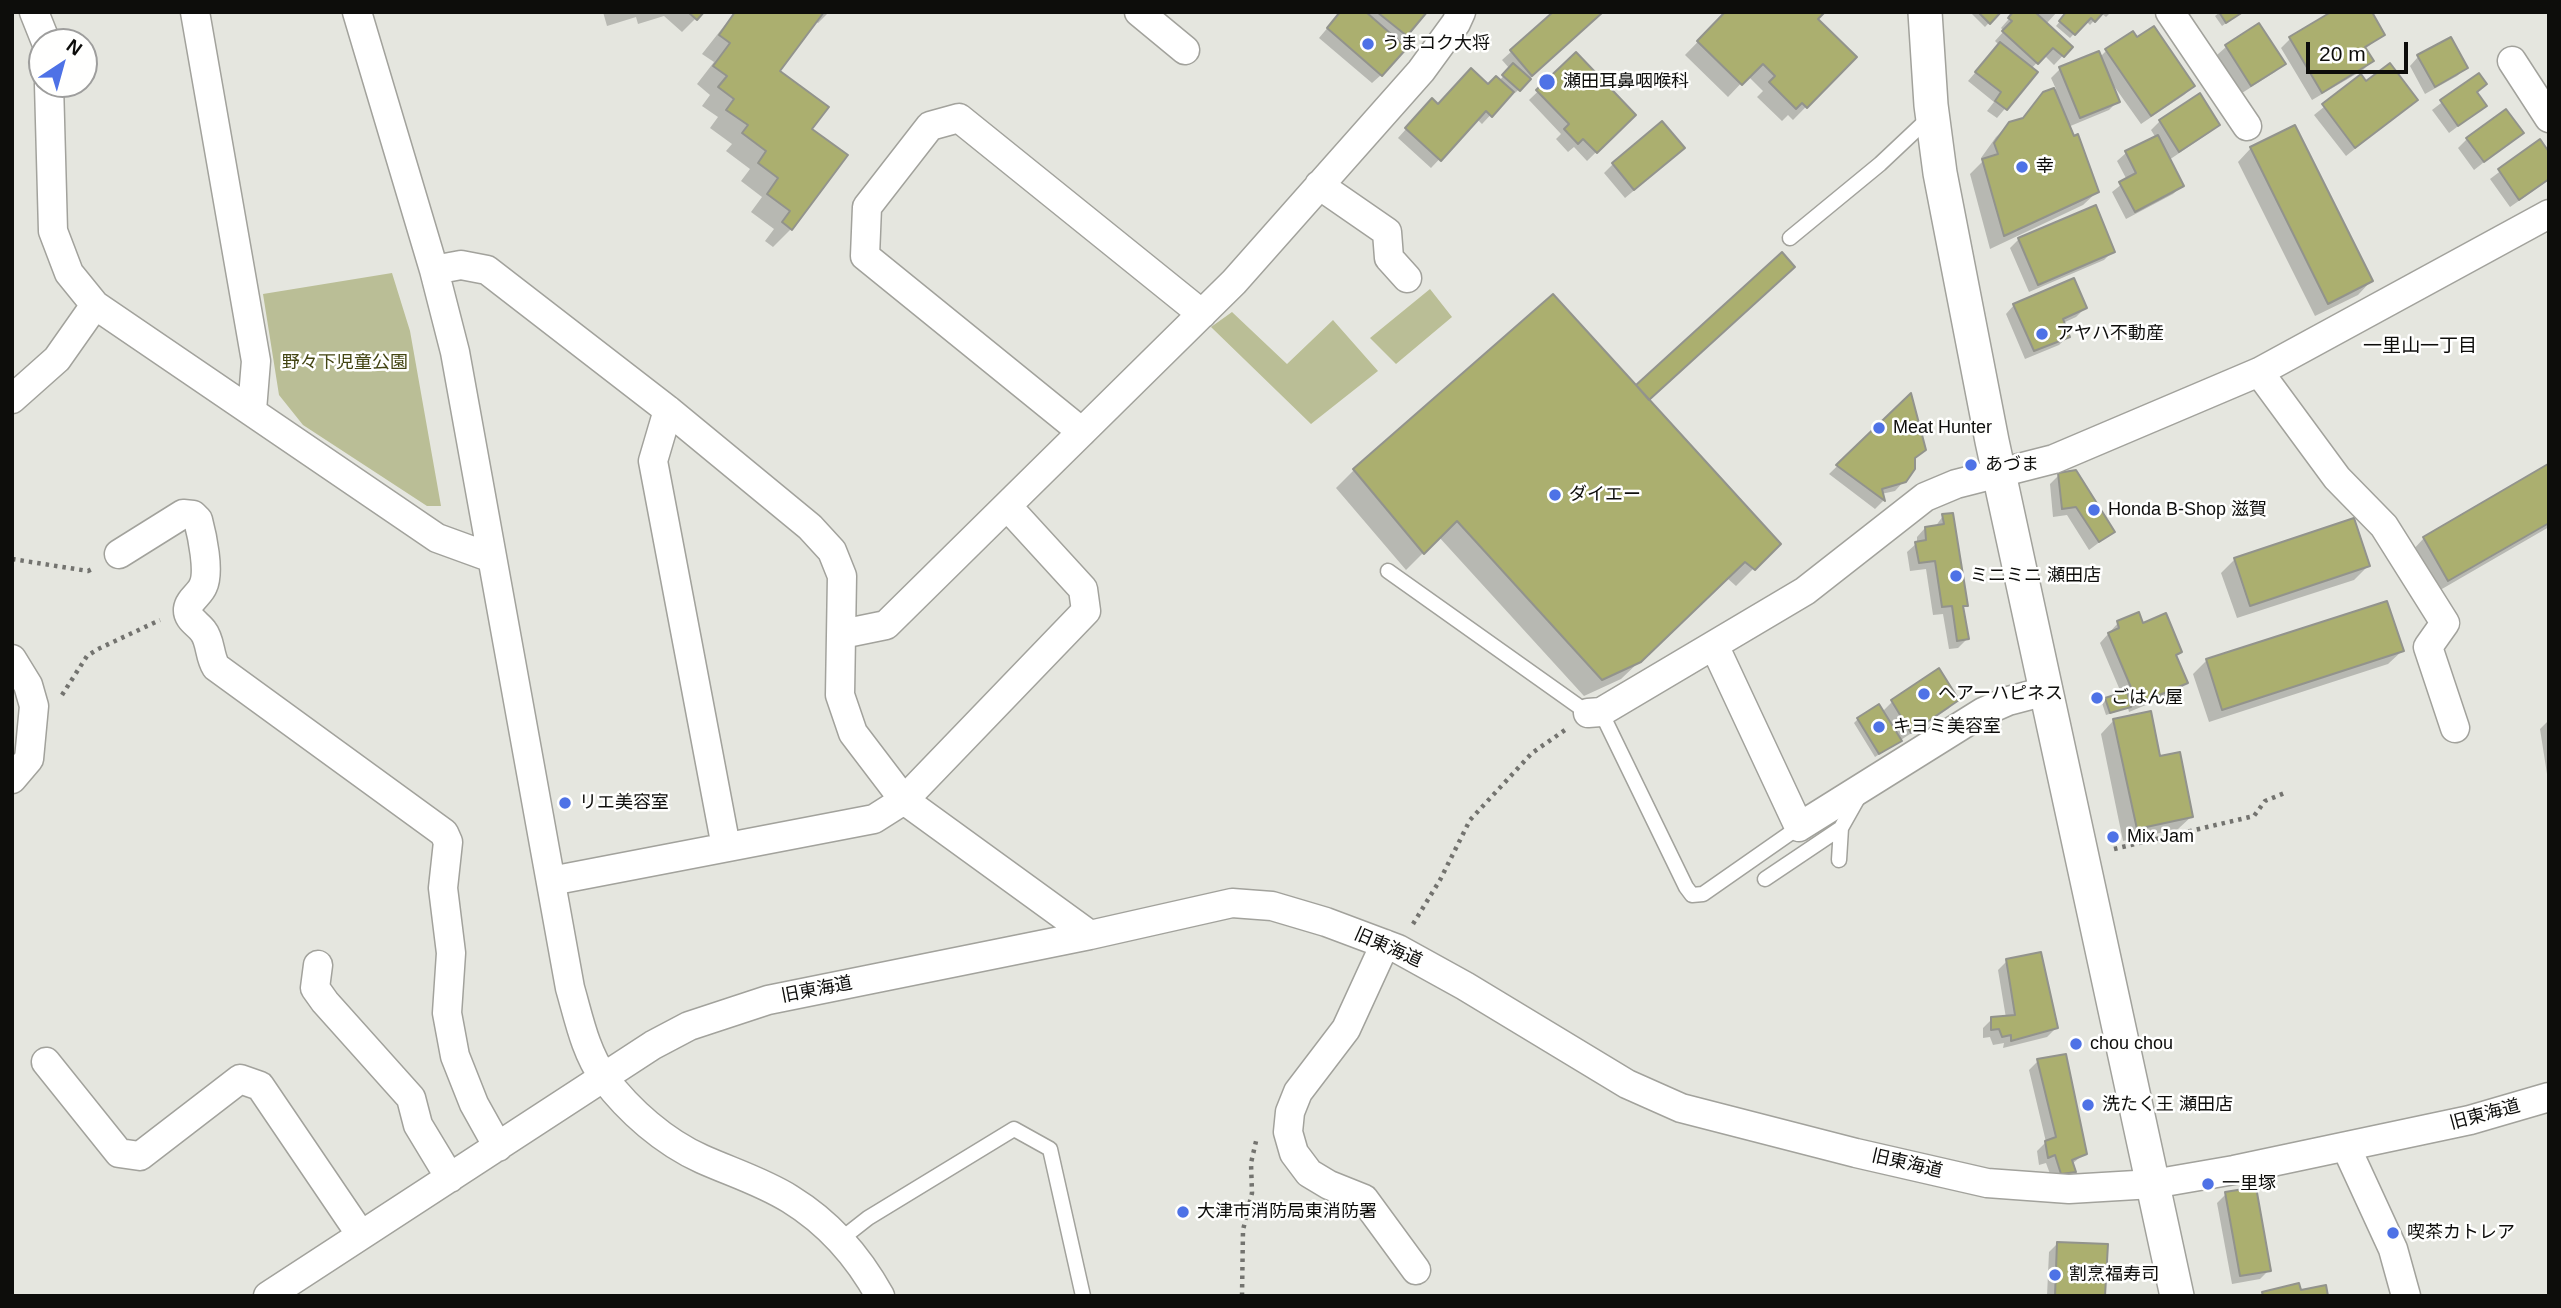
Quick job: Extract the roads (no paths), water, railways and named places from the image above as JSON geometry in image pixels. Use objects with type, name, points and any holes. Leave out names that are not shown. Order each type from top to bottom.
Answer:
[{"type":"street","points":[[195,12],[256,361],[252,410]]},
{"type":"street","points":[[358,12],[434,270],[455,352],[570,988],[589,1052],[604,1078],[646,1123],[671,1143],[788,1197],[818,1218],[865,1270],[880,1296]]},
{"type":"street","points":[[1139,12],[1185,50]]},
{"type":"street","points":[[842,634],[886,625],[1234,282],[1421,71],[1461,12]]},
{"type":"street","points":[[1925,12],[1932,115],[1940,173],[1999,473],[2177,1296]]},
{"type":"street","points":[[2170,12],[2247,126]]},
{"type":"street","points":[[2512,61],[2549,118]]},
{"type":"street","points":[[49,98],[53,231],[69,273],[95,305],[437,538],[492,558]]},
{"type":"street","points":[[1082,432],[865,256],[867,207],[930,126],[959,118],[1202,313]]},
{"type":"street","points":[[1320,185],[1387,232],[1389,258],[1407,278]]},
{"type":"street","points":[[1595,713],[1805,591],[1925,497],[1956,484],[2054,459],[2259,372],[2549,214]]},
{"type":"street","points":[[434,270],[461,265],[487,270],[668,410],[810,527],[832,551],[842,576],[840,695],[853,733],[904,800],[1090,935]]},
{"type":"street","points":[[12,399],[57,359],[95,305]]},
{"type":"street","points":[[2259,372],[2337,478],[2384,526],[2445,623],[2428,647],[2455,728]]},
{"type":"street","points":[[668,410],[653,461],[726,847]]},
{"type":"street","points":[[551,881],[874,819],[904,800],[1086,611],[1083,589],[1007,506]]},
{"type":"street","points":[[119,554],[183,514],[193,515],[201,529],[206,576],[203,587],[188,611],[207,638],[211,660],[216,667],[444,833],[448,842],[443,888],[451,953],[447,1013],[455,1056],[474,1104],[498,1147]]},
{"type":"street","points":[[1714,645],[1799,827],[1983,712],[2008,701],[2046,691]]},
{"type":"street","points":[[12,659],[28,685],[34,706],[29,759],[12,779]]},
{"type":"street","name":"旧東海道","points":[[268,1296],[653,1045],[689,1026],[768,1000],[1090,935],[1232,903],[1272,906],[1326,922],[1392,947],[1465,986],[1626,1084],[1681,1108],[1987,1183],[2069,1189],[2153,1184],[2470,1120],[2549,1097]]},
{"type":"street","points":[[1392,947],[1346,1030],[1298,1092],[1290,1112],[1288,1132],[1294,1153],[1309,1173],[1329,1185],[1364,1199],[1416,1270]]},
{"type":"street","points":[[318,965],[315,988],[411,1098],[418,1125],[450,1178]]},
{"type":"street","points":[[46,1062],[119,1153],[140,1156],[240,1079],[260,1086],[361,1236]]},
{"type":"street","points":[[2346,1147],[2393,1249],[2406,1296]]},
{"type":"lane","points":[[1790,238],[1880,164],[1932,115]]},
{"type":"lane","points":[[1388,571],[1595,713],[1692,895],[1703,894],[1799,827]]},
{"type":"lane","points":[[1839,860],[1841,828],[1865,785]]},
{"type":"lane","points":[[1765,879],[1841,828]]},
{"type":"lane","points":[[840,1240],[868,1218],[1014,1129],[1050,1149],[1083,1296]]},
{"type":"place","name":"うまコク大将","points":[[1368,44]]},
{"type":"place","name":"瀬田耳鼻咽喉科","points":[[1547,82]]},
{"type":"place","name":"幸","points":[[2022,167]]},
{"type":"place","name":"アヤハ不動産","points":[[2042,334]]},
{"type":"place","name":"Meat Hunter","points":[[1879,428]]},
{"type":"place","name":"あづま","points":[[1971,465]]},
{"type":"place","name":"ダイエー","points":[[1555,495]]},
{"type":"place","name":"Honda B-Shop 滋賀","points":[[2094,510]]},
{"type":"place","name":"ミニミニ 瀬田店","points":[[1956,576]]},
{"type":"place","name":"ヘアーハピネス","points":[[1924,694]]},
{"type":"place","name":"ごはん屋","points":[[2097,698]]},
{"type":"place","name":"キヨミ美容室","points":[[1879,727]]},
{"type":"place","name":"リエ美容室","points":[[565,803]]},
{"type":"place","name":"Mix Jam","points":[[2113,837]]},
{"type":"place","name":"chou chou","points":[[2076,1044]]},
{"type":"place","name":"洗たく王 瀬田店","points":[[2088,1105]]},
{"type":"place","name":"一里塚","points":[[2208,1184]]},
{"type":"place","name":"大津市消防局東消防署","points":[[1183,1212]]},
{"type":"place","name":"喫茶カトレア","points":[[2393,1233]]},
{"type":"place","name":"割烹福寿司","points":[[2055,1275]]},
{"type":"district","name":"一里山一丁目","points":[[2420,347]]},
{"type":"park label","name":"野々下児童公園","points":[[345,363]]}]
